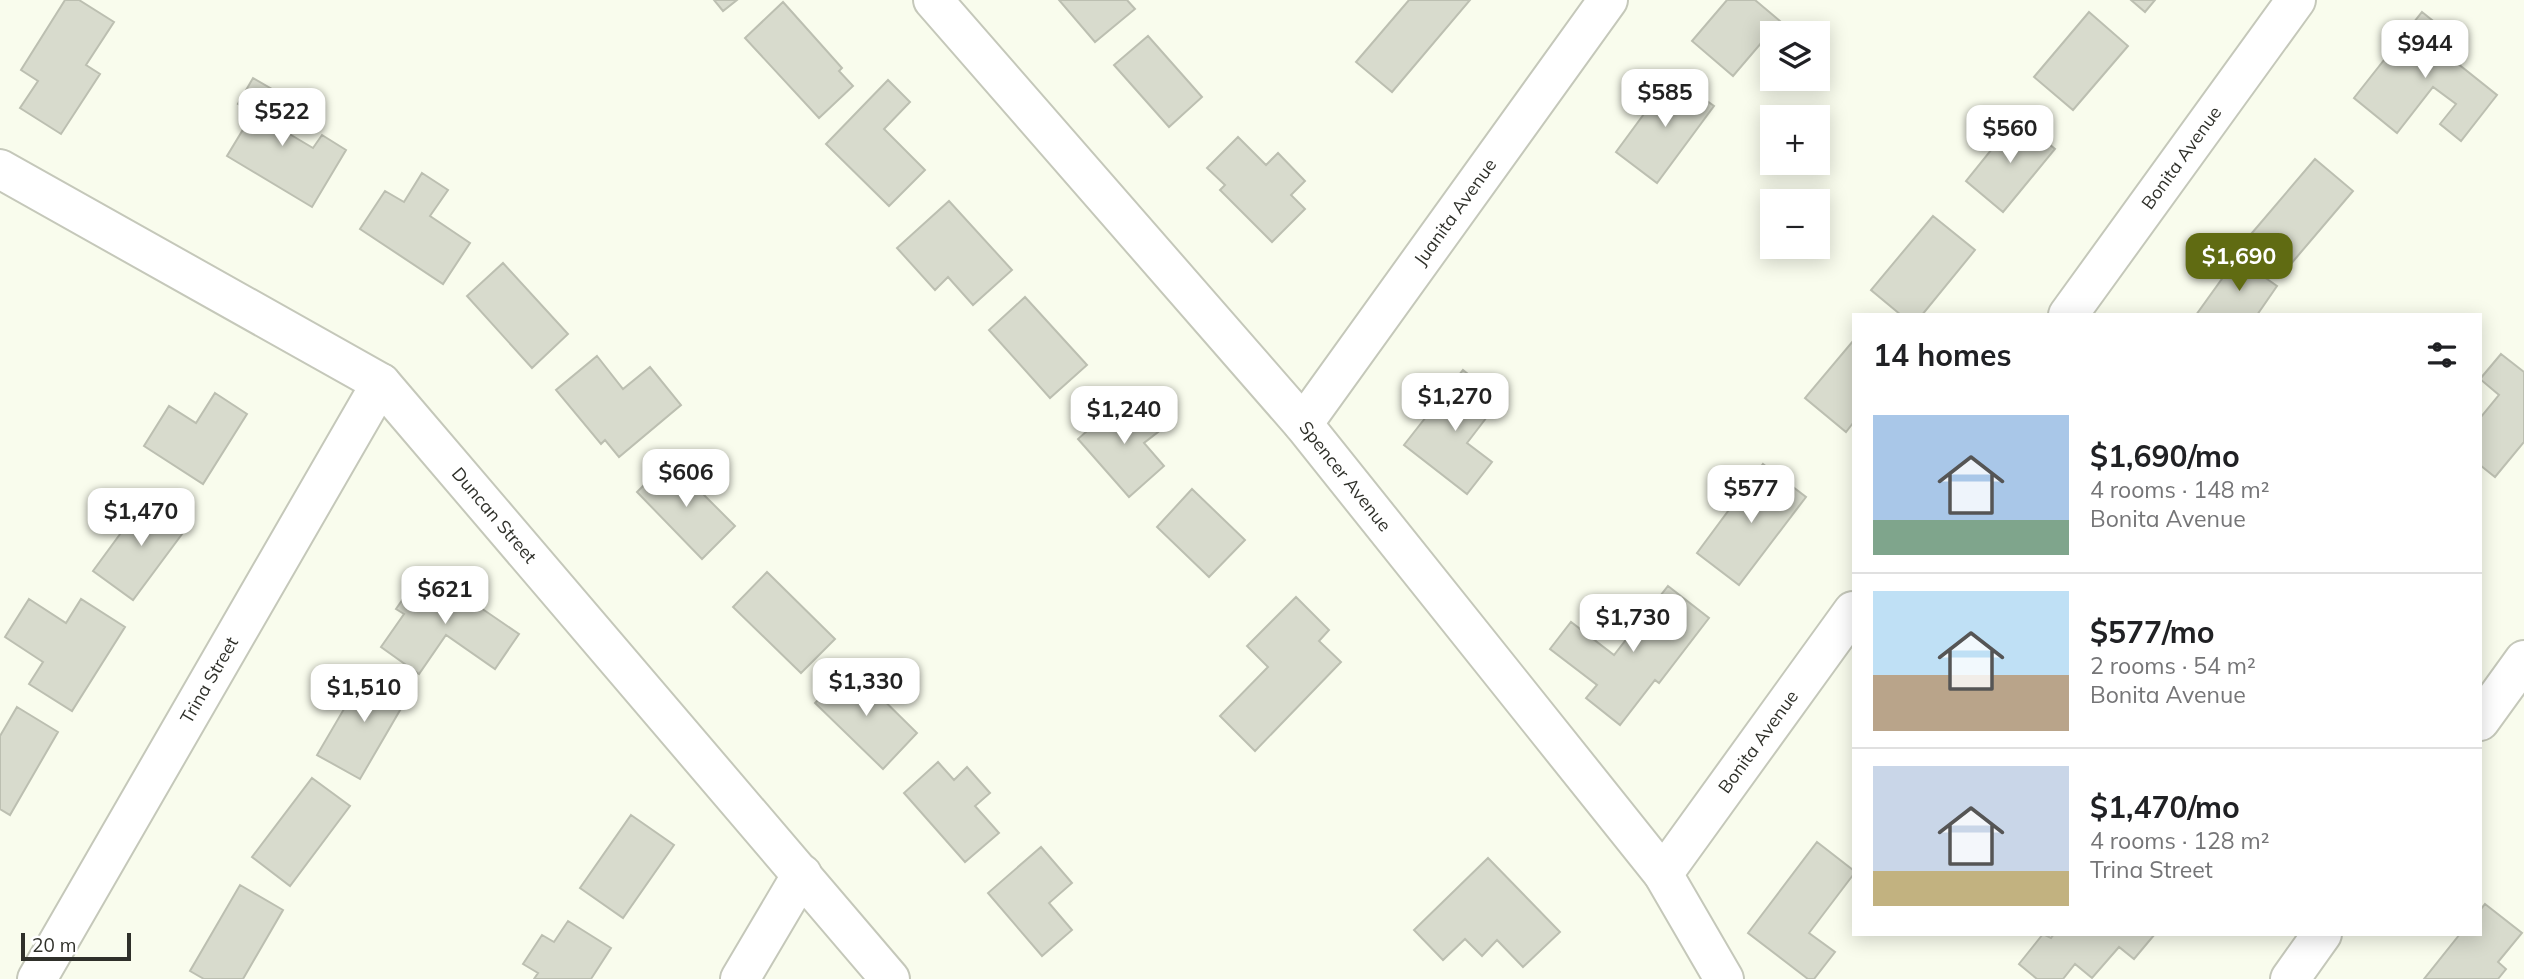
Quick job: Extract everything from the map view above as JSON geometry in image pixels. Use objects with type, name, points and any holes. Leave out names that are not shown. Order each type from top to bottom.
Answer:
[{"type":"street","name":"Spencer Avenue","points":[[933,0],[1303,424],[1663,874],[1724,979]]},
{"type":"street","name":"Juanita Avenue","points":[[1303,424],[1608,0]]},
{"type":"street","name":"Bonita Avenue","points":[[2069,313],[2296,0]]},
{"type":"street","name":"Duncan Street","points":[[0,169],[381,383],[890,979]]},
{"type":"street","name":"Trina Street","points":[[37,979],[381,383]]},
{"type":"street","name":"Bonita Avenue","points":[[1663,874],[1852,612]]},
{"type":"street","points":[[2482,717],[2524,660]]},
{"type":"street","points":[[740,979],[802,874]]},
{"type":"street","points":[[2290,979],[2321,936]]},
{"type":"building","points":[[65,0],[79,0],[114,22],[86,65],[100,74],[61,134],[20,108],[38,81],[21,70]]},
{"type":"building","points":[[714,0],[737,0],[723,11]]},
{"type":"building","points":[[1059,0],[1127,0],[1135,9],[1095,42]]},
{"type":"building","points":[[1409,0],[1470,0],[1392,92],[1356,62]]},
{"type":"building","points":[[1727,0],[1755,0],[1780,21],[1760,21],[1760,44],[1733,76],[1692,41]]},
{"type":"building","points":[[2131,0],[2155,0],[2145,12]]},
{"type":"building","points":[[783,2],[842,68],[839,71],[853,86],[819,118],[745,38]]},
{"type":"building","points":[[2089,12],[2128,46],[2073,110],[2034,77]]},
{"type":"building","points":[[2422,12],[2463,45],[2452,59],[2497,95],[2461,141],[2440,124],[2456,104],[2433,87],[2397,133],[2354,98]]},
{"type":"building","points":[[1148,36],[1202,97],[1169,127],[1114,65]]},
{"type":"building","points":[[1672,76],[1714,106],[1657,183],[1616,152]]},
{"type":"building","points":[[253,78],[291,100],[276,126],[313,148],[322,135],[346,150],[312,207],[227,156],[253,113],[238,104]]},
{"type":"building","points":[[888,80],[910,102],[884,129],[925,170],[889,206],[826,144]]},
{"type":"building","points":[[2017,118],[2055,149],[2003,212],[1966,181]]},
{"type":"building","points":[[1238,137],[1266,165],[1278,153],[1305,181],[1291,195],[1305,209],[1272,242],[1220,190],[1225,185],[1207,168]]},
{"type":"building","points":[[2315,159],[2353,191],[2290,265],[2252,233]]},
{"type":"building","points":[[422,173],[448,190],[430,216],[470,243],[443,284],[360,229],[385,191],[404,202]]},
{"type":"building","points":[[949,201],[1012,270],[973,305],[948,277],[935,290],[897,248]]},
{"type":"building","points":[[1933,216],[1975,250],[1924,313],[1899,313],[1871,290]]},
{"type":"building","points":[[2237,258],[2277,286],[2258,313],[2197,313]]},
{"type":"building","points":[[503,263],[568,334],[532,368],[467,296]]},
{"type":"building","points":[[1025,297],[1087,365],[1050,398],[989,330]]},
{"type":"building","points":[[1852,342],[1852,424],[1846,432],[1805,398]]},
{"type":"building","points":[[2501,354],[2524,372],[2524,442],[2495,477],[2482,467],[2482,416],[2499,395],[2482,381],[2482,377]]},
{"type":"building","points":[[597,356],[623,389],[650,367],[681,405],[619,457],[605,440],[601,444],[556,390]]},
{"type":"building","points":[[1463,370],[1500,400],[1467,443],[1492,462],[1467,494],[1404,445]]},
{"type":"building","points":[[215,393],[247,414],[203,484],[144,446],[169,406],[196,423]]},
{"type":"building","points":[[1126,396],[1158,432],[1144,443],[1164,466],[1129,497],[1078,439]]},
{"type":"building","points":[[669,460],[735,526],[702,559],[637,492]]},
{"type":"building","points":[[1763,464],[1806,497],[1739,585],[1697,553]]},
{"type":"building","points":[[1192,489],[1245,540],[1209,577],[1157,527]]},
{"type":"building","points":[[148,496],[188,526],[133,600],[93,571]]},
{"type":"building","points":[[424,569],[519,634],[495,669],[446,635],[419,674],[381,647],[404,614],[396,609]]},
{"type":"building","points":[[767,572],[835,639],[801,673],[733,607]]},
{"type":"building","points":[[1668,586],[1709,618],[1659,683],[1655,680],[1620,725],[1586,698],[1597,685],[1550,649],[1571,622],[1614,655]]},
{"type":"building","points":[[1296,597],[1329,630],[1319,641],[1341,662],[1255,751],[1220,716],[1268,667],[1247,646]]},
{"type":"building","points":[[29,599],[66,623],[81,599],[125,627],[72,711],[29,684],[43,662],[5,637]]},
{"type":"building","points":[[850,667],[917,733],[883,769],[815,703]]},
{"type":"building","points":[[368,668],[410,693],[360,779],[317,755]]},
{"type":"building","points":[[17,707],[58,732],[10,815],[0,809],[0,736]]},
{"type":"building","points":[[938,762],[954,780],[967,767],[990,793],[975,806],[999,833],[965,862],[904,793]]},
{"type":"building","points":[[312,778],[350,806],[290,886],[252,857]]},
{"type":"building","points":[[631,815],[674,845],[623,918],[580,888]]},
{"type":"building","points":[[1817,842],[1852,869],[1852,876],[1809,933],[1835,952],[1814,979],[1808,979],[1748,933]]},
{"type":"building","points":[[1041,847],[1072,883],[1049,903],[1072,930],[1042,956],[988,893]]},
{"type":"building","points":[[1488,858],[1560,932],[1523,967],[1497,940],[1482,956],[1465,939],[1443,960],[1414,930]]},
{"type":"building","points":[[240,885],[283,910],[243,979],[204,979],[190,971]]},
{"type":"building","points":[[2485,904],[2522,933],[2498,962],[2506,969],[2498,979],[2424,979],[2458,936],[2482,936],[2482,908]]},
{"type":"building","points":[[568,921],[611,948],[591,979],[534,979],[538,973],[523,964],[542,935],[554,942]]},
{"type":"building","points":[[2041,936],[2153,936],[2134,959],[2119,947],[2092,978],[2075,964],[2063,979],[2037,979],[2019,964]]}]
